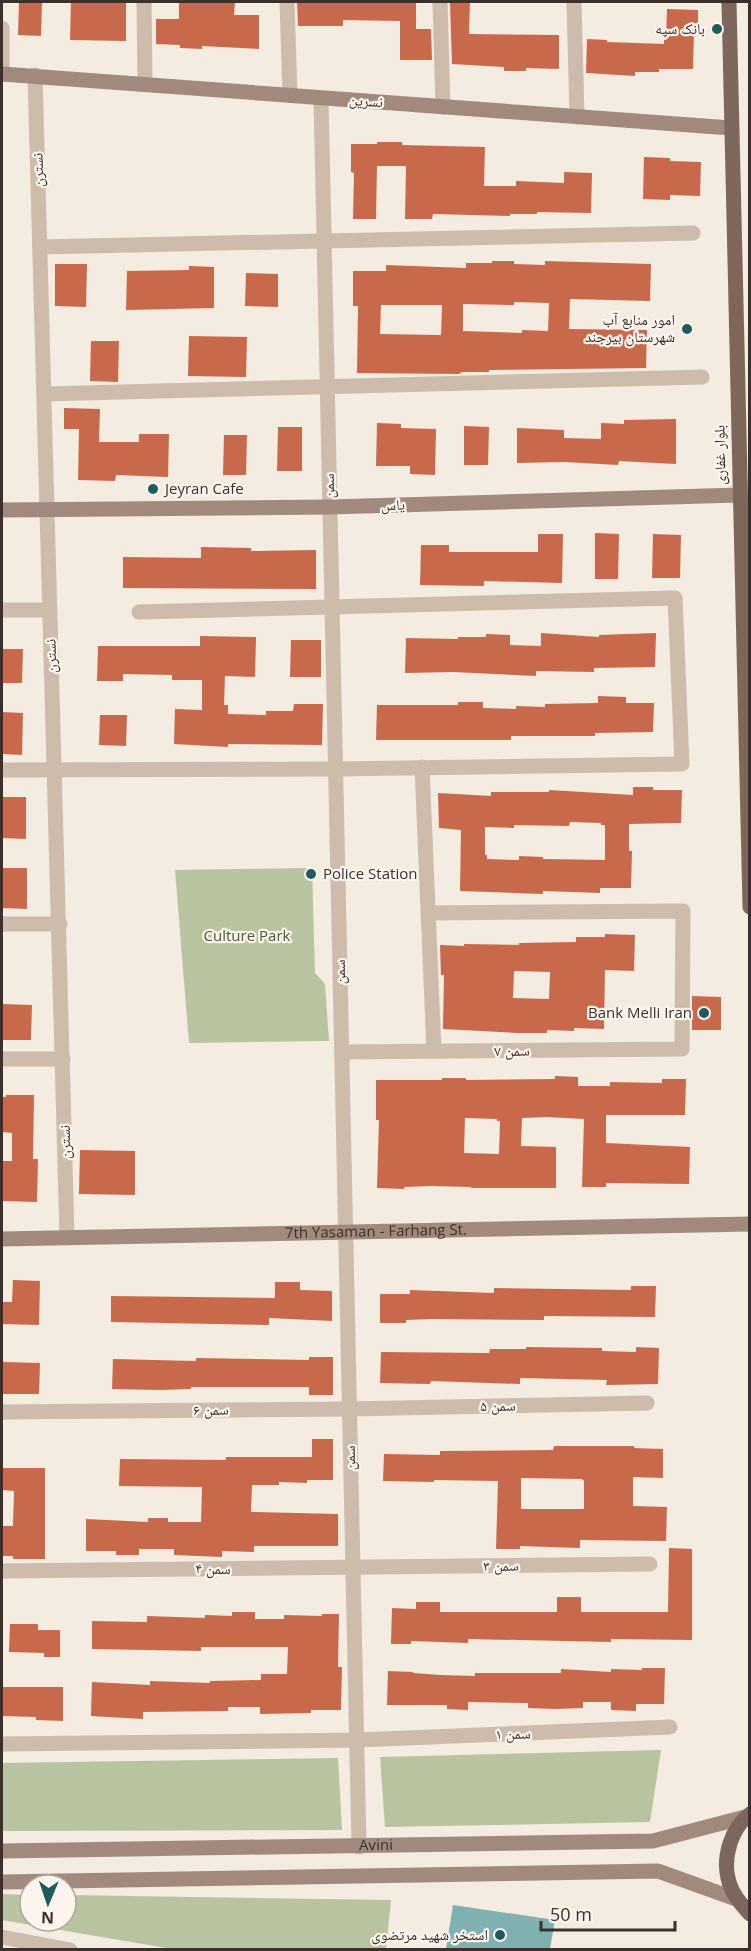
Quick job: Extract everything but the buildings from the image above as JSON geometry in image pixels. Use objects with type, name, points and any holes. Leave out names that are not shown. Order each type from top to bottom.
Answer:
[{"type":"main road","name":"بلوار غفاری","points":[[729,2],[731,128],[742,338],[739,495],[750,907]]},
{"type":"main road","points":[[747,1816],[733,1836],[727,1856],[728,1878],[736,1899],[750,1914]]},
{"type":"street","points":[[144,2],[145,84]]},
{"type":"street","points":[[287,2],[290,95]]},
{"type":"street","points":[[441,2],[443,106]]},
{"type":"street","points":[[574,2],[577,117]]},
{"type":"street","points":[[2,28],[2,74]]},
{"type":"street","name":"نسرین","points":[[2,74],[731,128]]},
{"type":"street","name":"نسترن","points":[[35,75],[67,1237]]},
{"type":"street","name":"سمن","points":[[321,98],[359,1847]]},
{"type":"street","points":[[40,247],[693,233]]},
{"type":"street","points":[[44,394],[702,377]]},
{"type":"street","name":"یاس","points":[[2,510],[330,507],[739,495]]},
{"type":"street","points":[[2,770],[144,771],[681,764],[675,598],[139,612]]},
{"type":"street","points":[[2,610],[49,610]]},
{"type":"street","points":[[422,767],[434,1051]]},
{"type":"street","name":"سمن ۷","points":[[342,1052],[682,1049],[683,911],[428,914]]},
{"type":"street","points":[[2,924],[60,924]]},
{"type":"street","points":[[2,1059],[63,1059]]},
{"type":"street","name":"7th Yasaman - Farhang St.","points":[[2,1239],[750,1224]]},
{"type":"street","name":"سمن ۵","points":[[349,1409],[647,1403]]},
{"type":"street","name":"سمن ۶","points":[[2,1412],[349,1409]]},
{"type":"street","name":"سمن ۳","points":[[353,1568],[650,1564]]},
{"type":"street","name":"سمن ۴","points":[[2,1571],[353,1568]]},
{"type":"street","name":"سمن ۱","points":[[2,1744],[357,1740],[670,1727]]},
{"type":"street","name":"Avini","points":[[2,1851],[653,1841],[747,1816]]},
{"type":"street","name":"Avini","points":[[2,1882],[658,1871],[736,1899]]},
{"type":"street","points":[[2,1937],[70,1950]]},
{"type":"green space","name":"Culture Park","points":[[312,868],[315,973],[325,984],[329,1041],[189,1043],[175,870]]},
{"type":"green space","points":[[661,1750],[650,1822],[385,1827],[380,1757]]},
{"type":"green space","points":[[338,1758],[342,1830],[2,1831],[2,1763]]},
{"type":"green space","points":[[2,1894],[18,1895],[18,1923],[2,1920]]},
{"type":"green space","points":[[78,1895],[391,1900],[386,1949],[172,1949],[78,1933]]},
{"type":"water","name":"استخر شهید مرتضوی","points":[[453,1905],[555,1920],[550,1949],[446,1949]]},
{"type":"place","name":"بانک سپه","points":[[717,29]]},
{"type":"place","name":"امور منابع آب شهرستان بیرجند","points":[[687,329]]},
{"type":"place","name":"Jeyran Cafe","points":[[153,489]]},
{"type":"place","name":"Police Station","points":[[311,874]]},
{"type":"place","name":"Bank Melli Iran","points":[[704,1013]]},
{"type":"place","name":"استخر شهید مرتضوی","points":[[500,1935]]}]
